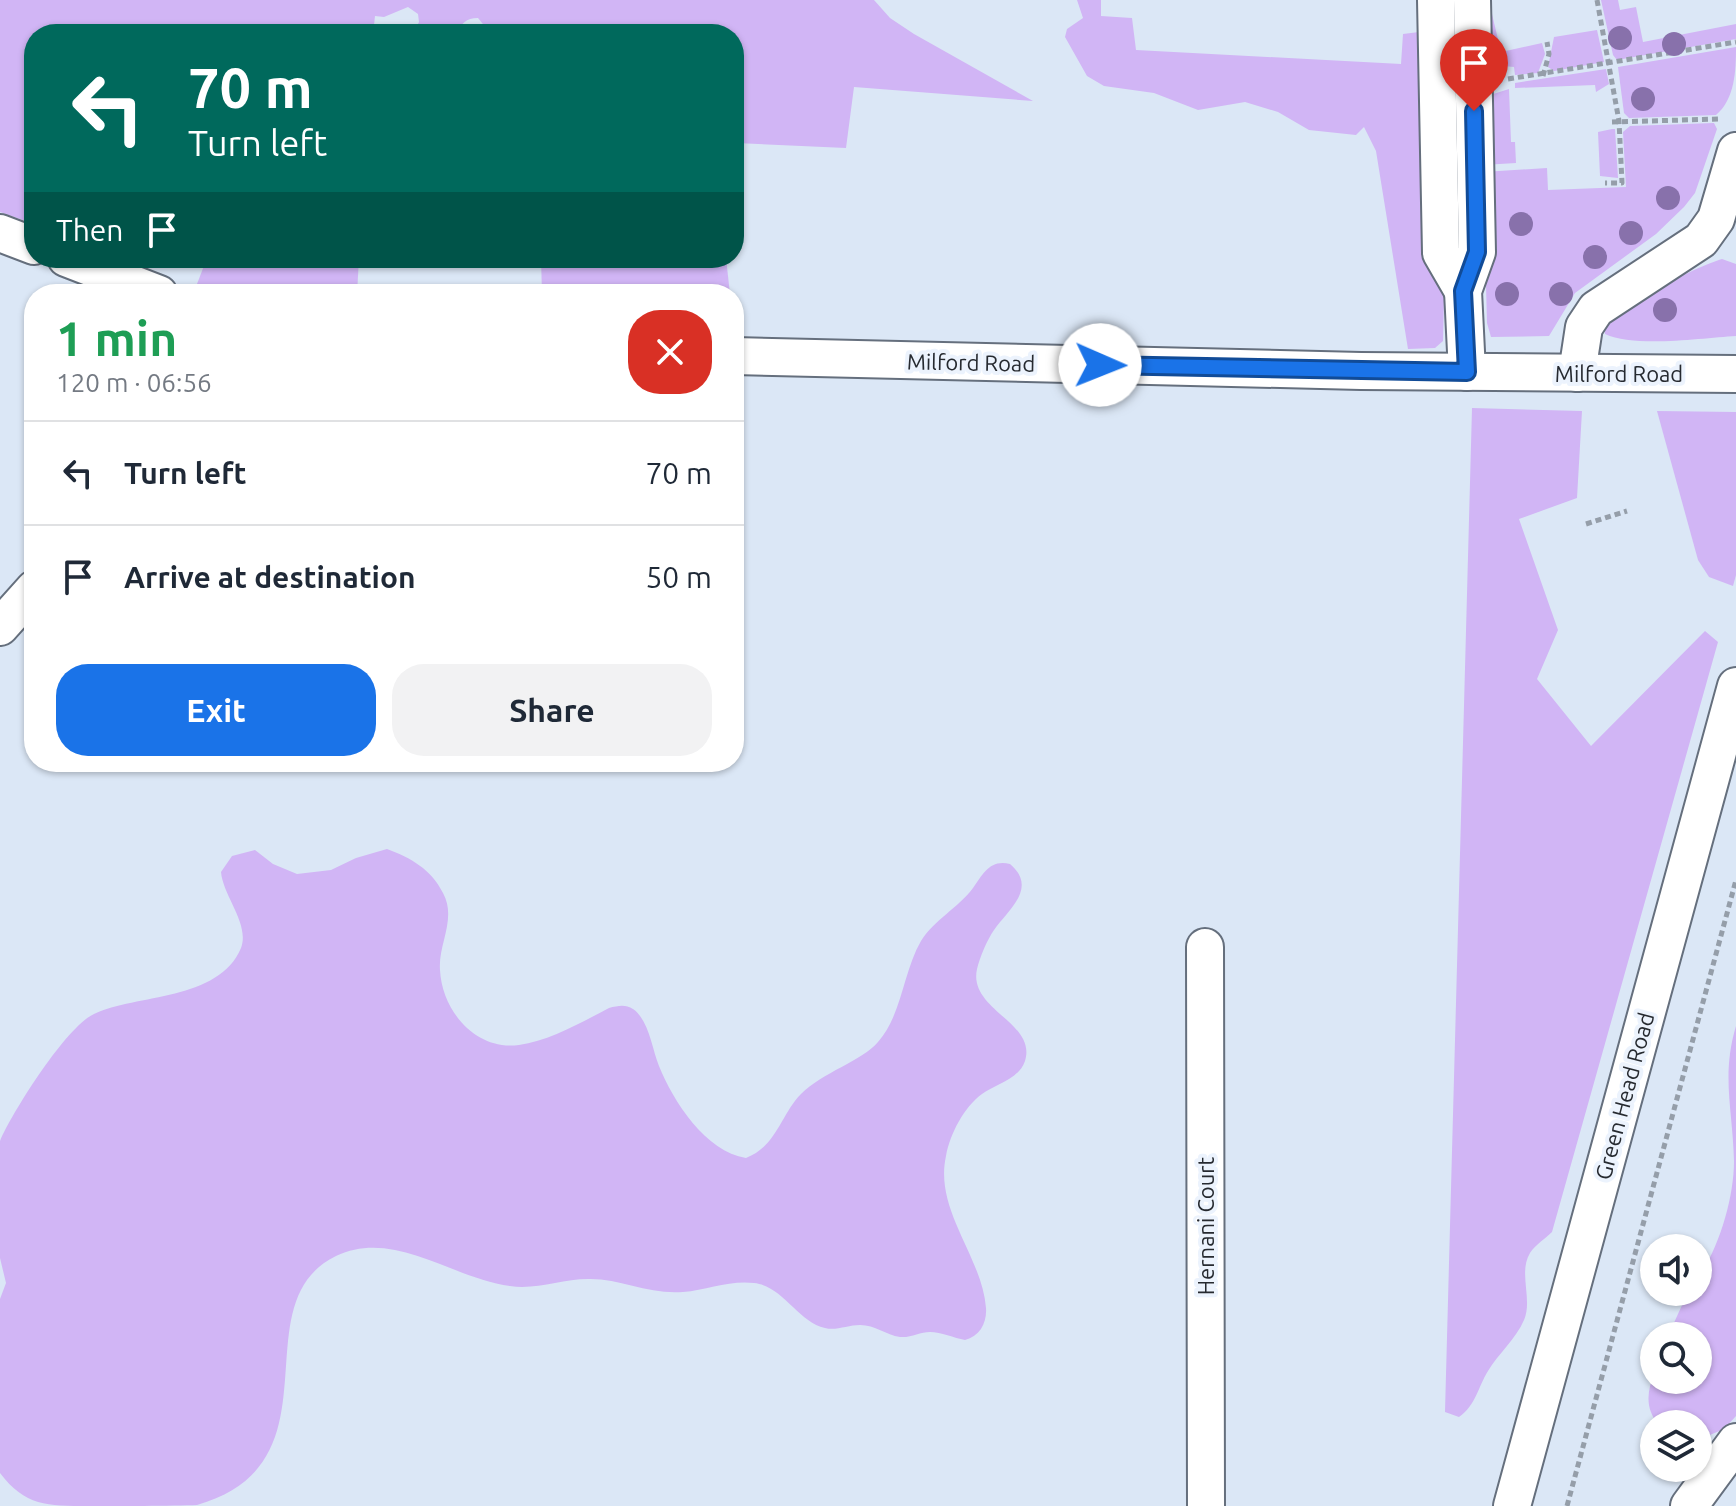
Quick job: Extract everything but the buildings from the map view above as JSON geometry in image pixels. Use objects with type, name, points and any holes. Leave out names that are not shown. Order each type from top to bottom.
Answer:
[{"type":"street","points":[[1436,0],[1441,253],[1463,291]]},
{"type":"street","points":[[1467,372],[1463,291],[1477,252],[1472,0]]},
{"type":"street","points":[[1438,85],[1473,82]]},
{"type":"street","points":[[1577,373],[1584,327],[1596,309],[1707,236],[1716,219],[1729,135]]},
{"type":"street","points":[[0,233],[24,242]]},
{"type":"street","points":[[92,268],[133,284]]},
{"type":"street","name":"Milford Road","points":[[744,356],[1467,372],[1736,374]]},
{"type":"street","points":[[0,627],[24,600]]},
{"type":"street","name":"Green Head Road","points":[[1512,1506],[1736,686]]},
{"type":"street","name":"Hernani Court","points":[[1205,947],[1206,1506]]},
{"type":"street","points":[[1689,1506],[1736,1442]]},
{"type":"path","points":[[1597,0],[1619,121],[1622,183],[1605,183]]},
{"type":"path","points":[[1543,76],[1549,54],[1547,42]]},
{"type":"path","points":[[1473,82],[1543,76],[1736,42]]},
{"type":"path","points":[[1612,122],[1729,135]]},
{"type":"path","points":[[1586,524],[1627,511]]},
{"type":"path","points":[[1567,1506],[1736,880]]},
{"type":"shaded area","points":[[0,0],[874,0],[890,18],[914,34],[1033,101],[854,87],[846,148],[744,143],[744,24],[483,24],[478,18],[463,24],[418,24],[418,14],[408,7],[384,17],[375,16],[374,24],[24,24],[24,220],[0,212]]},
{"type":"shaded area","points":[[1077,0],[1101,0],[1101,16],[1132,18],[1136,50],[1401,64],[1403,34],[1419,32],[1435,268],[1444,298],[1443,341],[1435,348],[1408,349],[1376,151],[1364,127],[1356,135],[1309,130],[1278,112],[1245,102],[1198,110],[1154,93],[1104,86],[1087,76],[1065,37],[1067,29],[1083,18]]},
{"type":"shaded area","points":[[1601,0],[1618,0],[1620,10],[1636,7],[1643,42],[1736,24],[1736,39],[1617,60],[1613,55]]},
{"type":"shaded area","points":[[1488,11],[1492,14],[1501,52],[1542,43],[1545,54],[1538,73],[1515,75],[1514,67],[1491,65]]},
{"type":"shaded area","points":[[1597,30],[1604,62],[1554,71],[1548,67],[1554,37]]},
{"type":"shaded area","points":[[1736,47],[1731,93],[1716,115],[1629,118],[1624,113],[1618,67]]},
{"type":"shaded area","points":[[1606,69],[1609,84],[1596,92],[1595,85],[1515,88],[1515,83]]},
{"type":"shaded area","points":[[1509,89],[1511,142],[1515,142],[1516,163],[1483,165],[1487,96]]},
{"type":"shaded area","points":[[1714,123],[1717,129],[1695,193],[1656,234],[1575,293],[1549,336],[1491,337],[1487,323],[1483,172],[1547,168],[1548,190],[1626,187],[1623,132],[1630,126]]},
{"type":"shaded area","points":[[1615,129],[1618,178],[1600,176],[1598,132]]},
{"type":"shaded area","points":[[1722,259],[1736,264],[1736,336],[1651,341],[1605,334],[1609,324],[1620,313],[1654,290]]},
{"type":"shaded area","points":[[203,268],[358,268],[358,284],[197,284]]},
{"type":"shaded area","points":[[541,268],[727,268],[729,284],[542,284]]},
{"type":"shaded area","points":[[1472,408],[1582,411],[1577,498],[1519,519],[1558,630],[1537,679],[1591,746],[1705,631],[1718,642],[1552,1232],[1532,1250],[1527,1261],[1524,1320],[1488,1371],[1469,1407],[1459,1417],[1445,1412]]},
{"type":"shaded area","points":[[1657,411],[1736,412],[1736,575],[1733,586],[1709,577],[1698,560]]},
{"type":"shaded area","points":[[387,849],[420,865],[433,877],[443,893],[448,922],[440,960],[442,985],[447,1000],[464,1025],[489,1042],[519,1045],[554,1035],[609,1008],[630,1007],[643,1020],[665,1080],[682,1109],[718,1146],[746,1158],[765,1146],[794,1102],[810,1086],[878,1042],[892,1019],[915,953],[926,934],[967,895],[988,869],[997,864],[1010,864],[1018,873],[1021,890],[986,944],[977,969],[977,983],[991,1006],[1021,1036],[1026,1048],[1025,1061],[1018,1072],[975,1099],[964,1114],[948,1148],[944,1176],[952,1214],[983,1289],[986,1314],[978,1332],[965,1340],[930,1332],[900,1337],[865,1325],[825,1328],[807,1319],[774,1290],[754,1283],[671,1292],[600,1279],[520,1287],[489,1282],[402,1251],[358,1249],[336,1256],[308,1279],[294,1309],[280,1420],[267,1455],[241,1484],[197,1505],[129,1506],[38,1502],[9,1484],[0,1473],[0,1299],[6,1283],[0,1258],[0,1141],[16,1110],[55,1052],[82,1022],[111,1008],[196,987],[215,978],[230,965],[243,939],[221,872],[232,856],[255,850],[273,864],[297,874],[331,870],[356,858]]},
{"type":"shaded area","points":[[1736,1026],[1736,1416],[1724,1429],[1712,1434],[1712,1410],[1650,1410],[1649,1394],[1712,1394],[1712,1322],[1674,1322],[1682,1306],[1712,1306],[1712,1252],[1728,1206],[1733,1175],[1729,1094]]},
{"type":"route","points":[[1100,365],[1467,372],[1463,291],[1477,252],[1474,111]]}]
